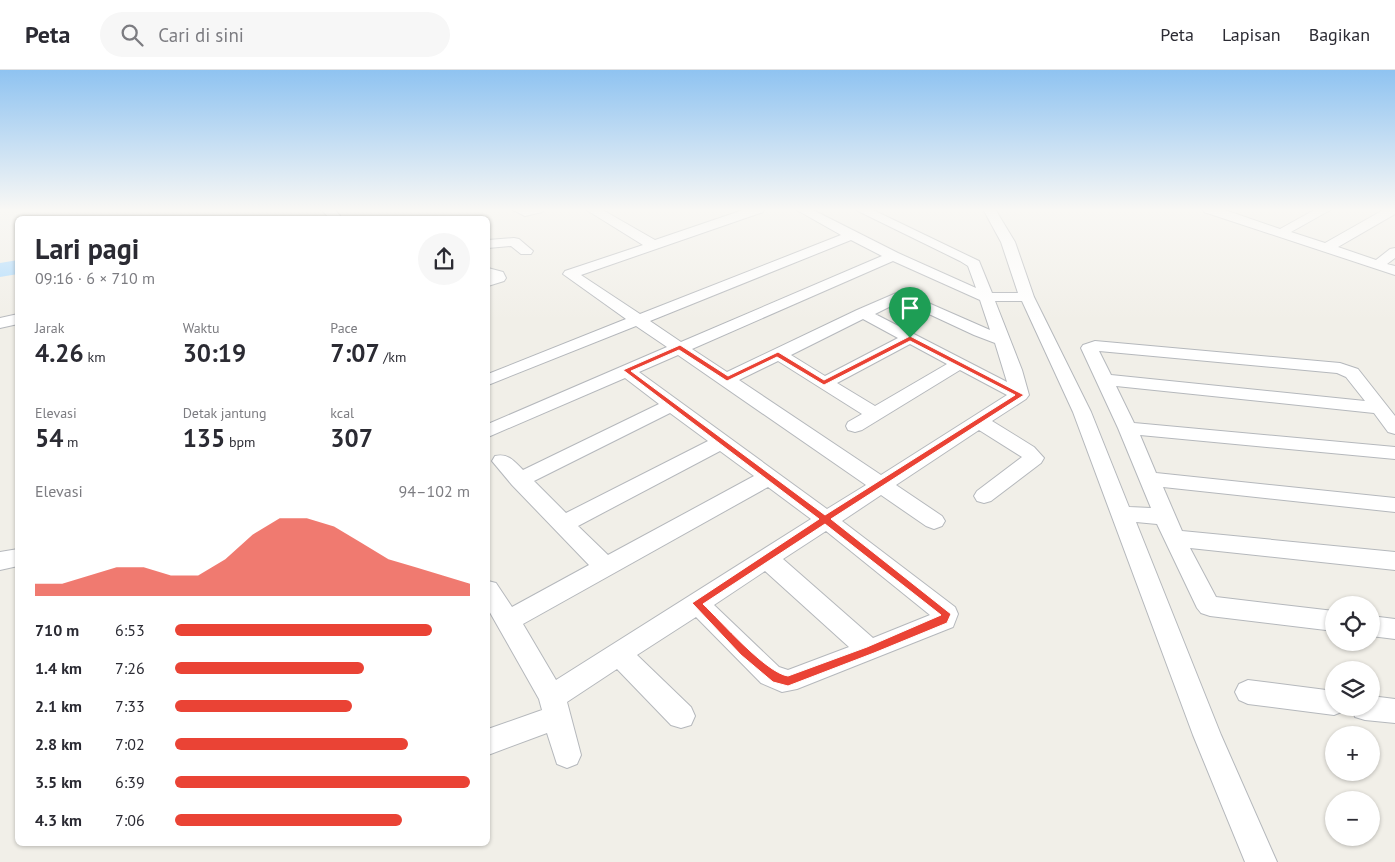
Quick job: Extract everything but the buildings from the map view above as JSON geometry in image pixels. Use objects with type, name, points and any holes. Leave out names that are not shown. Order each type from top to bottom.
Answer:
[{"type":"street","points":[[519,246],[526,251]]},
{"type":"street","points":[[650,246],[570,274],[727,378],[934,521]]},
{"type":"street","points":[[490,379],[824,246]]},
{"type":"street","points":[[873,246],[986,297],[1027,298]]},
{"type":"street","points":[[938,246],[974,264],[1013,370],[1020,395]]},
{"type":"street","points":[[1009,246],[1027,298],[1082,412],[1139,515],[1203,726],[1261,862]]},
{"type":"street","points":[[1327,246],[1395,271]]},
{"type":"street","points":[[1330,247],[1388,263],[1395,252]]},
{"type":"street","points":[[490,429],[893,256]]},
{"type":"street","points":[[490,273],[498,275],[499,278],[490,281]]},
{"type":"street","points":[[727,378],[902,295],[1000,339]]},
{"type":"street","points":[[862,313],[1020,395]]},
{"type":"street","points":[[0,323],[15,320]]},
{"type":"street","points":[[824,383],[910,338]]},
{"type":"street","points":[[1139,515],[1149,479],[1090,351],[1089,348],[1091,346],[1340,368],[1352,373],[1395,428]]},
{"type":"street","points":[[778,354],[875,414]]},
{"type":"street","points":[[855,426],[958,364]]},
{"type":"street","points":[[626,370],[825,519],[946,614],[944,620],[788,681],[782,681],[763,669],[697,603]]},
{"type":"street","points":[[1104,380],[1379,408]]},
{"type":"street","points":[[490,741],[555,707],[618,654],[1020,395]]},
{"type":"street","points":[[519,480],[672,405]]},
{"type":"street","points":[[978,421],[1028,451],[1034,458],[984,496]]},
{"type":"street","points":[[1127,428],[1395,453]]},
{"type":"street","points":[[563,524],[722,442]]},
{"type":"street","points":[[502,461],[605,568]]},
{"type":"street","points":[[508,621],[769,477]]},
{"type":"street","points":[[1149,479],[1395,505]]},
{"type":"street","points":[[1139,515],[1174,538],[1395,561]]},
{"type":"street","points":[[1174,538],[1205,601],[1213,607],[1325,620]]},
{"type":"street","points":[[0,561],[15,558]]},
{"type":"street","points":[[766,558],[870,650]]},
{"type":"street","points":[[490,593],[508,621],[555,707],[567,755]]},
{"type":"street","points":[[1380,627],[1395,629]]},
{"type":"street","points":[[618,654],[681,716]]},
{"type":"street","points":[[1248,692],[1325,703]]},
{"type":"street","points":[[1380,710],[1395,711]]},
{"type":"waterway","points":[[0,270],[15,268]]},
{"type":"route","points":[[910,338],[824,383],[778,354],[727,378],[680,347],[626,370],[825,519],[946,614],[944,620],[788,681],[782,681],[770,675],[697,603],[825,519],[1020,395],[910,338]]}]
